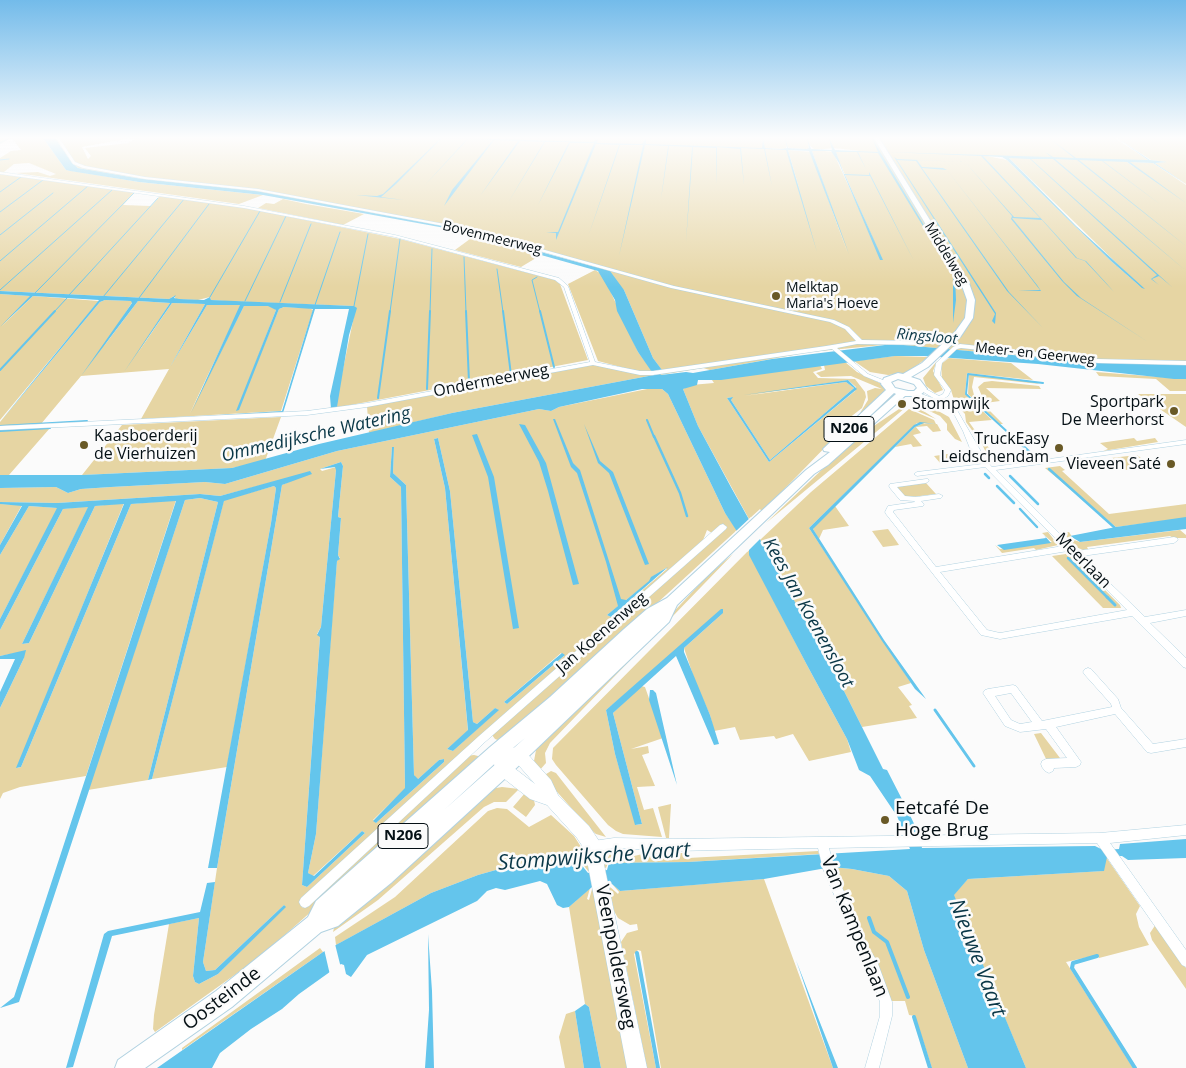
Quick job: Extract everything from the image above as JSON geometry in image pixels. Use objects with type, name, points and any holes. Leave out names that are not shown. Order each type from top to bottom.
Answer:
[{"type":"main road","name":"Middelweg","points":[[905,377],[933,357],[943,353],[969,318],[971,300],[969,292],[906,188]]},
{"type":"main road","name":"Middelweg","points":[[918,388],[924,365]]},
{"type":"main road","points":[[892,386],[905,377],[918,388]]},
{"type":"main road","points":[[892,386],[918,388]]},
{"type":"main road","name":"Jan Koenenweg","points":[[500,760],[556,702],[629,633],[652,613],[672,602],[810,472],[832,456],[892,386]]},
{"type":"main road","name":"Jan Koenenweg","points":[[518,754],[664,618],[672,602]]},
{"type":"main road","name":"Oosteinde","points":[[126,1068],[224,999],[315,924],[331,919],[384,876],[500,760],[518,754]]},
{"type":"street","points":[[117,188],[210,200],[395,236],[558,279],[566,286],[593,363]]},
{"type":"street","name":"Bovenmeerweg","points":[[242,188],[466,230],[686,290],[832,321],[847,328],[860,342]]},
{"type":"street","points":[[835,348],[860,342],[924,343]]},
{"type":"street","name":"Meer- en Geerweg","points":[[943,353],[964,346],[1092,361],[1186,363]]},
{"type":"street","points":[[835,348],[861,371],[892,386]]},
{"type":"street","name":"Ondermeerweg","points":[[0,428],[307,413],[367,405],[593,363],[640,373],[656,373],[835,348]]},
{"type":"street","points":[[937,400],[946,395],[948,390],[937,375],[943,353]]},
{"type":"street","name":"Meerlaan","points":[[918,388],[937,400],[958,419],[966,432],[970,446],[989,467],[1186,664]]},
{"type":"street","points":[[917,474],[989,467],[1186,442]]},
{"type":"street","points":[[916,502],[903,498],[892,486],[926,481]]},
{"type":"street","points":[[939,496],[891,508],[889,512],[984,633],[990,636],[1000,636],[1134,612]]},
{"type":"street","name":"Jan Koenenweg","points":[[482,739],[723,527]]},
{"type":"street","points":[[934,570],[1073,551],[1174,540]]},
{"type":"street","points":[[1143,621],[1184,616]]},
{"type":"street","points":[[1088,672],[1115,702],[1117,710],[1151,750],[1186,743]]},
{"type":"street","points":[[1049,768],[1046,764],[1076,762],[1044,724],[1013,689],[988,694],[1008,723],[1020,728],[1044,724],[1117,710]]},
{"type":"street","points":[[305,902],[482,739],[500,760],[536,794],[552,800]]},
{"type":"street","points":[[518,754],[546,785],[552,800],[583,832],[593,847],[614,843],[823,849],[920,841],[1100,838],[1186,830]]},
{"type":"street","points":[[1100,838],[1186,961]]},
{"type":"street","name":"Veenpoldersweg","points":[[593,847],[638,1068]]},
{"type":"street","name":"Van Kampenlaan","points":[[823,849],[829,869],[864,951],[873,966],[886,1002],[886,1016],[872,1068]]},
{"type":"shaded area","points":[[0,188],[111,188],[136,191],[123,205],[151,206],[161,195],[211,201],[400,239],[555,280],[560,284],[588,360],[335,408],[355,311],[354,306],[225,301],[211,300],[210,297],[198,300],[176,299],[174,296],[169,299],[0,291]]},
{"type":"shaded area","points":[[123,188],[195,188],[263,195],[239,204]]},
{"type":"shaded area","points":[[231,188],[799,188],[801,195],[799,188],[824,188],[848,254],[825,188],[849,188],[882,259],[851,188],[1036,188],[1111,261],[1141,287],[1040,188],[1186,188],[1186,365],[1088,362],[893,344],[810,352],[710,370],[703,368],[660,375],[658,371],[661,369],[653,358],[624,290],[591,265],[450,227]]},
{"type":"shaded area","points":[[283,199],[364,214],[343,225],[258,208],[266,203],[274,204]]},
{"type":"shaded area","points":[[474,236],[541,255],[521,267],[455,250]]},
{"type":"shaded area","points":[[595,270],[603,275],[638,352],[653,372],[636,371],[598,361],[568,284]]},
{"type":"shaded area","points":[[0,294],[31,296],[2,326],[33,296],[99,301],[0,420]]},
{"type":"shaded area","points":[[105,300],[133,301],[104,346],[138,301],[170,303],[137,354],[172,303],[205,304],[170,367],[207,305],[241,305],[190,413],[244,306],[272,306],[276,310],[237,411],[279,309],[284,307],[309,308],[313,310],[281,411],[141,419],[169,369],[81,376],[41,424],[0,426],[0,422],[100,302]]},
{"type":"shaded area","points":[[895,356],[928,357],[907,373],[888,375],[870,372],[854,361]]},
{"type":"shaded area","points":[[949,358],[1011,363],[1033,380],[967,373],[965,394],[992,420],[969,422],[984,443],[1006,463],[996,462],[988,457],[982,444],[966,422],[965,414],[955,403],[951,390],[942,379],[941,364]]},
{"type":"shaded area","points":[[937,361],[933,371],[943,390],[935,393],[926,386],[923,378]]},
{"type":"shaded area","points":[[845,362],[857,372],[882,384],[886,389],[869,408],[860,413],[868,400],[867,391],[875,388],[882,389],[851,376],[821,377],[816,373],[825,370],[824,365]]},
{"type":"shaded area","points":[[589,364],[632,373],[654,375],[452,413],[369,433],[367,406]]},
{"type":"shaded area","points":[[820,365],[822,369],[813,372],[818,378],[855,379],[865,392],[866,397],[862,408],[839,426],[843,428],[838,434],[762,512],[760,509],[749,519],[698,426],[683,389],[691,385],[714,383],[712,380]],"holes":[[[848,380],[856,387],[855,391],[769,462],[727,398],[732,397],[731,400],[770,460],[854,388],[846,382],[744,396]]]},
{"type":"shaded area","points":[[1096,372],[1186,379],[1186,391],[1170,391],[1156,379],[1099,376]]},
{"type":"shaded area","points":[[969,374],[1031,381],[1040,384],[974,377],[972,387],[974,395],[1003,424],[1000,424],[968,394]]},
{"type":"shaded area","points":[[992,381],[1039,386],[1041,389],[986,388],[1000,401],[985,403],[978,387],[984,382]]},
{"type":"shaded area","points":[[652,388],[662,389],[668,394],[725,513],[737,530],[503,742],[495,739],[492,735],[725,527],[723,526],[712,533],[707,530],[702,543],[458,755],[300,903],[303,908],[466,756],[482,757],[478,764],[261,956],[155,1032],[153,1029],[154,1015],[169,924],[199,918],[193,976],[195,982],[199,984],[218,974],[285,907],[284,905],[215,970],[206,971],[203,962],[217,868],[282,485],[311,472],[220,496],[200,494],[57,503],[0,502],[0,488],[56,487],[68,493],[81,489],[111,487],[205,482],[225,484],[337,451],[539,409],[551,411],[559,407]],"holes":[[[438,438],[450,491],[473,722],[477,724],[495,708],[498,710],[453,751],[447,749],[468,731],[445,488],[434,439]],[[392,447],[394,447],[393,473],[406,485],[414,775],[417,780],[439,760],[444,759],[444,762],[376,823],[373,820],[405,789],[401,487],[390,477]],[[341,462],[343,466],[338,517],[341,518],[338,555],[340,558],[337,561],[316,834],[308,873],[313,876],[362,831],[365,833],[307,887],[302,885],[320,636],[317,634],[321,627],[336,467],[322,471],[320,469]],[[667,569],[611,617],[607,615],[650,581],[652,577]],[[561,653],[564,656],[507,704],[504,702]]]},
{"type":"shaded area","name":"Sportpark De Meerhorst","points":[[1138,394],[1186,394],[1186,427]]},
{"type":"shaded area","points":[[922,402],[949,417],[962,442],[955,439],[947,430],[947,424],[940,416],[917,407],[936,419],[910,408]]},
{"type":"shaded area","points":[[902,407],[905,408],[766,523],[853,440]]},
{"type":"shaded area","points":[[909,409],[934,420],[936,424],[917,423],[809,528],[911,683],[898,687],[912,705],[909,706],[917,718],[862,727],[839,681],[760,540],[811,492]]},
{"type":"shaded area","points":[[281,417],[265,461],[232,468],[82,475],[122,425]]},
{"type":"shaded area","points":[[924,423],[937,424],[941,431],[933,432],[927,426],[916,427],[921,433],[913,435],[922,446],[913,447],[911,444],[895,447],[915,427]]},
{"type":"shaded area","points":[[50,428],[9,475],[0,475],[0,431]]},
{"type":"shaded area","points":[[1134,438],[1137,441],[1155,438],[1158,442],[1103,451],[1108,449],[1100,443]]},
{"type":"shaded area","points":[[961,452],[969,460],[941,464],[934,456]]},
{"type":"shaded area","points":[[1137,455],[1152,466],[1125,470],[1111,458]]},
{"type":"shaded area","points":[[1060,466],[1065,470],[1062,471],[1109,514],[1186,504],[1186,518],[1116,527],[1045,468]]},
{"type":"shaded area","points":[[926,483],[936,494],[904,498],[895,487]]},
{"type":"shaded area","points":[[274,486],[276,488],[271,523],[227,767],[152,779],[224,500]]},
{"type":"shaded area","points":[[200,498],[218,502],[148,780],[88,790],[185,500]]},
{"type":"shaded area","points":[[176,500],[86,776],[20,787],[3,793],[0,799],[0,708],[24,658],[16,653],[0,656],[0,630],[63,509],[89,506],[22,644],[29,643],[95,506],[124,503],[17,768],[21,767],[131,504]]},
{"type":"shaded area","points":[[0,504],[22,505],[0,545]]},
{"type":"shaded area","points":[[29,506],[58,508],[0,619],[0,555]]},
{"type":"shaded area","points":[[835,506],[849,526],[823,530],[819,539],[813,529],[814,526]]},
{"type":"shaded area","points":[[888,529],[899,545],[883,547],[872,531]]},
{"type":"shaded area","points":[[1180,530],[1186,535],[1186,538],[1173,538],[1170,536],[1087,547],[1088,549],[1083,550],[1076,547],[1063,533],[1069,532],[1074,540],[1080,542]]},
{"type":"shaded area","points":[[1048,532],[1058,545],[1036,550],[1034,548],[1002,553],[995,545],[1000,549],[1052,542],[1042,533]]},
{"type":"shaded area","points":[[749,550],[847,739],[851,752],[809,761],[793,734],[776,739],[774,736],[740,740],[735,727],[714,731],[710,715],[696,684],[684,648],[723,613],[606,710],[615,754],[636,825],[642,824],[613,713],[641,686],[645,687],[663,738],[631,749],[648,746],[649,753],[642,755],[655,786],[637,787],[644,810],[653,808],[662,837],[623,834],[616,831],[608,825],[556,765],[552,759],[553,748]]},
{"type":"shaded area","points":[[733,554],[550,743],[545,753],[546,763],[539,771],[534,761],[542,736],[636,652],[709,574]]},
{"type":"shaded area","points":[[1070,555],[1121,608],[1103,608],[1052,556]]},
{"type":"shaded area","points":[[1041,733],[1060,758],[1047,761],[1034,734]]},
{"type":"shaded area","points":[[551,771],[556,773],[606,837],[596,834],[589,828],[543,776]]},
{"type":"shaded area","points":[[502,787],[519,789],[506,802],[494,802],[484,807],[378,900],[333,932],[335,924],[491,789]]},
{"type":"shaded area","points":[[525,793],[534,800],[535,805],[526,817],[513,807]]},
{"type":"shaded area","points":[[671,804],[669,838],[666,838],[658,807]]},
{"type":"shaded area","points":[[497,808],[507,809],[529,827],[551,815],[574,836],[585,853],[590,870],[588,871],[578,858],[580,863],[503,868],[478,875],[431,893],[336,945],[335,937],[395,897],[488,811]]},
{"type":"shaded area","points":[[818,851],[819,854],[688,862],[609,863],[610,857],[606,868],[603,867],[611,852],[613,856],[621,859],[647,853],[687,853],[688,858]]},
{"type":"shaded area","points":[[1106,857],[1140,906],[1136,914],[1139,927],[1149,945],[1099,958],[1097,955],[1066,962],[1133,1068],[1026,1068],[953,895],[968,879],[1103,871]]},
{"type":"shaded area","points":[[832,867],[889,876],[907,891],[924,950],[968,1068],[932,1068],[915,1016],[909,1015],[905,1001],[890,1001]]},
{"type":"shaded area","points":[[764,879],[833,1068],[661,1068],[641,951],[638,950],[634,954],[656,1068],[647,1068],[621,942],[627,933],[638,930],[637,924],[630,925],[618,918],[614,911],[609,886],[618,894],[619,892],[612,884],[620,891]]},
{"type":"shaded area","points":[[590,888],[587,899],[589,900],[592,889],[594,889],[628,1068],[601,1068],[589,1007],[585,1004],[569,907]]},
{"type":"shaded area","points":[[1156,924],[1186,968],[1186,989],[1152,940],[1150,933]]},
{"type":"shaded area","points":[[320,948],[323,952],[182,1050],[182,1048]]},
{"type":"shaded area","points":[[575,1011],[584,1068],[565,1068],[559,1037],[566,1014]]},
{"type":"water","name":"Nieuwe Vaart","points":[[195,188],[227,188],[256,191],[450,227],[610,271],[624,290],[653,358],[662,370],[658,371],[661,375],[693,373],[772,359],[893,344],[1088,362],[1186,365],[1186,379],[1174,379],[1038,364],[924,356],[895,356],[721,380],[698,380],[697,385],[683,389],[698,426],[839,681],[883,769],[887,770],[918,832],[922,848],[1095,846],[1103,850],[1119,849],[1120,844],[1186,839],[1186,858],[1128,860],[1122,856],[1107,857],[1104,871],[968,879],[954,895],[1026,1068],[968,1068],[924,950],[907,891],[889,876],[832,867],[764,879],[694,885],[620,891],[612,884],[592,887],[569,907],[563,908],[557,905],[547,884],[540,881],[505,890],[496,888],[487,891],[477,901],[367,955],[351,977],[346,974],[344,965],[341,964],[220,1053],[212,1068],[157,1068],[323,952],[431,893],[478,875],[503,868],[540,864],[580,863],[588,873],[607,870],[609,863],[688,862],[910,849],[897,816],[870,776],[859,770],[847,739],[749,555],[749,550],[725,513],[668,394],[662,389],[642,389],[559,407],[551,411],[539,409],[337,451],[225,484],[205,482],[111,487],[81,489],[68,493],[56,487],[0,488],[0,475],[82,475],[232,468],[319,444],[452,413],[654,375],[638,352],[617,311],[615,300],[598,271],[445,228],[263,195]]},
{"type":"water","points":[[392,188],[381,197],[404,200],[356,195],[377,196]]},
{"type":"water","points":[[458,188],[444,206],[452,190]]},
{"type":"water","points":[[576,188],[578,188],[556,240],[556,233],[546,232],[558,232]]},
{"type":"water","points":[[634,188],[635,188],[619,256]]},
{"type":"water","points":[[798,188],[799,188],[817,252]]},
{"type":"water","points":[[823,188],[825,188],[849,254]]},
{"type":"water","points":[[849,188],[883,260],[880,260]]},
{"type":"water","points":[[876,188],[877,188],[914,261]]},
{"type":"water","points":[[899,188],[902,188],[955,277],[956,300],[953,323],[953,275]]},
{"type":"water","points":[[914,188],[996,313],[995,324],[992,321],[995,314]]},
{"type":"water","points":[[935,188],[1009,292],[1043,328],[1007,291]]},
{"type":"water","points":[[961,188],[1041,291],[1018,290],[1040,290]]},
{"type":"water","points":[[987,188],[1014,217],[1040,218],[1013,188],[1077,258],[1086,261],[1114,292],[1085,261],[1076,258],[1042,220],[1012,218],[1064,282],[1081,298],[1148,342],[1077,296],[1062,281],[1011,219],[1012,216]]},
{"type":"water","points":[[1036,188],[1038,188],[1076,226],[1145,289],[1111,261]]},
{"type":"water","points":[[1062,188],[1172,287],[1159,276],[1152,279],[1159,285],[1151,279],[1157,275]]},
{"type":"water","points":[[1087,188],[1089,188],[1185,270]]},
{"type":"water","points":[[1112,188],[1114,188],[1186,246]]},
{"type":"water","points":[[0,291],[169,299],[176,295],[174,298],[179,299],[204,300],[210,297],[211,300],[354,306],[357,308],[349,335],[337,407],[331,409],[330,396],[349,309],[315,309],[283,413],[204,416],[282,411],[313,309],[284,307],[279,309],[239,410],[236,411],[276,310],[268,306],[244,306],[191,413],[240,305],[207,305],[170,367],[205,304],[172,303],[124,372],[170,303],[138,301],[81,376],[132,303],[131,301],[105,300],[100,302],[0,422],[99,300],[33,296],[0,327],[30,296],[0,294]]},
{"type":"water","points":[[848,380],[857,389],[769,462],[727,398],[733,397],[731,400],[770,460],[854,388],[846,382],[743,395]]},
{"type":"water","points":[[553,419],[555,419],[573,463],[580,470],[621,599],[626,600],[649,581],[651,577],[668,567],[611,617],[607,615],[618,606],[606,562],[577,473],[571,467]]},
{"type":"water","points":[[920,422],[936,424],[924,423],[915,427],[813,529],[884,640],[926,699],[915,689],[882,641],[809,528],[914,425]]},
{"type":"water","points":[[519,424],[525,425],[546,463],[579,584],[573,585],[539,462]]},
{"type":"water","points":[[584,424],[600,461],[613,472],[649,564],[645,565],[609,473],[598,463]]},
{"type":"water","points":[[477,434],[494,477],[519,628],[513,629],[488,477],[472,435]]},
{"type":"water","points":[[438,438],[450,491],[473,722],[477,724],[495,708],[499,710],[453,751],[447,749],[468,730],[445,488],[434,439]]},
{"type":"water","points":[[392,447],[394,447],[393,473],[406,485],[414,775],[418,779],[439,760],[444,759],[444,762],[376,823],[373,821],[405,788],[401,487],[390,477]]},
{"type":"water","points":[[341,462],[343,466],[338,517],[341,518],[338,555],[340,559],[337,561],[316,834],[308,873],[314,876],[362,831],[365,833],[307,887],[302,885],[320,637],[317,635],[321,627],[336,470],[335,467],[320,469]]},
{"type":"water","points":[[310,471],[312,474],[282,485],[217,868],[208,868],[271,523],[276,488],[274,486],[224,501],[152,779],[148,780],[218,502],[200,498],[185,500],[19,1002],[0,1008],[14,997],[176,501],[131,504],[21,767],[16,768],[124,504],[95,506],[29,643],[22,644],[88,507],[63,509],[0,630],[0,619],[57,508],[29,506],[0,555],[0,545],[22,506],[0,504],[0,502],[57,503],[200,494],[220,496]]},
{"type":"water","points":[[1186,517],[1186,529],[1080,542],[1070,536],[1116,527]]},
{"type":"water","points":[[1044,535],[1051,543],[1004,550],[997,545],[1046,538]]},
{"type":"water","points":[[723,609],[723,613],[684,648],[719,744],[714,745],[676,656],[613,713],[642,824],[635,825],[615,754],[606,710]]},
{"type":"water","points":[[26,650],[0,708],[0,692],[15,659],[0,659],[0,656]]},
{"type":"water","points":[[562,653],[565,655],[507,704],[504,702]]},
{"type":"water","points":[[650,690],[656,693],[677,785],[649,700]]},
{"type":"water","points":[[215,882],[203,962],[206,971],[215,970],[284,905],[286,907],[218,974],[199,984],[195,982],[193,976],[199,918],[112,936],[73,1067],[66,1068],[104,934],[108,931],[200,912],[207,883]]},
{"type":"water","points":[[428,934],[434,1068],[425,1068],[429,1010]]},
{"type":"water","points":[[796,960],[819,1020],[838,1068],[833,1068]]},
{"type":"water","points":[[585,1004],[589,1007],[601,1068],[584,1068],[575,1011]]},
{"type":"pier","points":[[751,517],[761,538],[747,552],[735,532]]},
{"type":"pier","points":[[335,944],[341,968],[330,975],[324,949]]},
{"type":"waterway","points":[[0,192],[6,188]]},
{"type":"waterway","points":[[0,212],[32,188]]},
{"type":"waterway","points":[[0,261],[86,188]]},
{"type":"waterway","points":[[0,290],[112,190]]},
{"type":"waterway","points":[[0,235],[53,193]]},
{"type":"waterway","points":[[35,293],[134,193]]},
{"type":"waterway","points":[[69,295],[158,198]]},
{"type":"waterway","points":[[103,297],[185,198]]},
{"type":"waterway","points":[[139,298],[209,204]]},
{"type":"waterway","points":[[210,297],[260,211]]},
{"type":"waterway","points":[[245,301],[286,216]]},
{"type":"waterway","points":[[280,302],[311,224]]},
{"type":"waterway","points":[[315,305],[340,232]]},
{"type":"waterway","points":[[354,306],[368,234]]},
{"type":"waterway","points":[[390,312],[400,239]]},
{"type":"waterway","points":[[430,312],[432,249]]},
{"type":"waterway","points":[[464,257],[466,312]]},
{"type":"waterway","points":[[497,269],[503,312]]},
{"type":"waterway","points":[[537,277],[532,280],[540,312]]},
{"type":"waterway","points":[[54,312],[67,298]]},
{"type":"waterway","points":[[0,370],[55,311]]},
{"type":"waterway","points":[[378,398],[390,311]]},
{"type":"waterway","points":[[427,389],[430,311]]},
{"type":"waterway","points":[[466,311],[469,382]]},
{"type":"waterway","points":[[503,311],[511,375]]},
{"type":"waterway","points":[[540,311],[554,367]]},
{"type":"waterway","points":[[1013,437],[966,394],[968,374],[1043,383]]},
{"type":"waterway","points":[[647,420],[654,437]]},
{"type":"waterway","points":[[0,426],[87,421]]},
{"type":"waterway","points":[[0,431],[50,428]]},
{"type":"waterway","points":[[654,436],[680,493],[687,516]]},
{"type":"waterway","points":[[1012,436],[1034,456]]},
{"type":"waterway","points":[[1049,469],[1115,528]]},
{"type":"waterway","points":[[985,474],[989,478]]},
{"type":"waterway","points":[[1010,476],[1038,504]]},
{"type":"waterway","points":[[997,486],[1014,503]]},
{"type":"waterway","points":[[1020,509],[1037,527]]},
{"type":"waterway","points":[[1068,558],[1115,605]]},
{"type":"waterway","points":[[935,710],[974,766]]},
{"type":"waterway","points":[[869,918],[874,932],[887,942],[908,997]]},
{"type":"waterway","points":[[637,953],[658,1068]]},
{"type":"waterway","points":[[1097,956],[1073,963],[1072,968],[1135,1068]]},
{"type":"waterway","points":[[914,1017],[930,1068]]},
{"type":"place","name":"Melktap Maria's Hoeve","points":[[776,296]]},
{"type":"place","name":"Stompwijk","points":[[902,404]]},
{"type":"place","name":"Sportpark De Meerhorst","points":[[1174,411]]},
{"type":"place","name":"Kaasboerderij de Vierhuizen","points":[[84,445]]},
{"type":"place","name":"TruckEasy Leidschendam","points":[[1059,448]]},
{"type":"place","name":"Vieveen Saté","points":[[1171,464]]},
{"type":"place","name":"Eetcafé De Hoge Brug","points":[[885,820]]},
{"type":"water label","name":"Ringsloot","points":[[927,337]]},
{"type":"water label","name":"Ommedijksche Watering","points":[[316,435]]},
{"type":"water label","name":"Kees Jan Koenensloot","points":[[808,613]]},
{"type":"water label","name":"Stompwijksche Vaart","points":[[594,857]]}]
